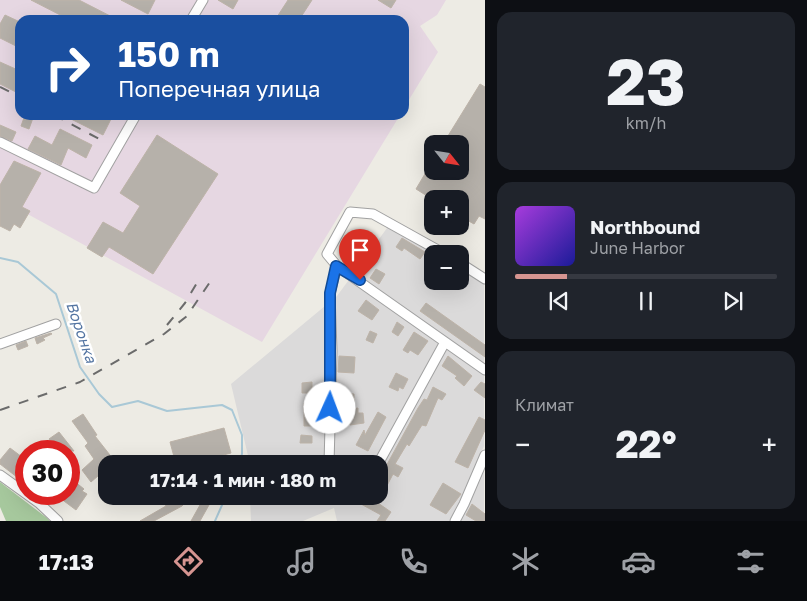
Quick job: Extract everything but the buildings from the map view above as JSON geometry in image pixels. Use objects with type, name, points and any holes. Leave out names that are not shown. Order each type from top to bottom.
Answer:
[{"type":"street","points":[[195,15],[203,0]]},
{"type":"street","points":[[0,142],[94,188],[133,120]]},
{"type":"street","points":[[429,245],[373,214],[350,212],[327,254],[336,266],[484,370]]},
{"type":"street","points":[[329,455],[332,352],[330,293],[336,266]]},
{"type":"street","points":[[469,269],[484,279]]},
{"type":"street","points":[[0,344],[56,324]]},
{"type":"street","points":[[383,455],[445,342]]},
{"type":"street","points":[[455,521],[484,455]]},
{"type":"street","points":[[0,475],[39,503],[58,521]]},
{"type":"shaded area","points":[[0,0],[446,0],[437,15],[420,26],[438,52],[409,100],[409,15],[15,15],[15,120],[397,120],[262,342],[0,199]]},
{"type":"shaded area","points":[[393,220],[435,245],[424,245],[424,290],[469,290],[469,265],[484,274],[484,446],[461,499],[449,521],[337,521],[334,508],[303,521],[251,521],[250,505],[388,505],[388,455],[248,455],[231,384],[337,296]]},
{"type":"shaded area","points":[[484,467],[484,521],[457,521]]},
{"type":"green space","points":[[0,482],[15,493],[15,505],[30,505],[50,521],[6,521],[0,507]]},
{"type":"waterway","name":"Воронка","points":[[0,258],[18,262],[56,294],[80,367],[99,394],[112,407],[138,401],[167,411],[222,405],[232,410],[242,435],[242,455]]},
{"type":"waterway","name":"Воронка","points":[[215,521],[222,505]]},
{"type":"railway","points":[[0,87],[15,94]]},
{"type":"railway","points":[[63,120],[103,141]]},
{"type":"railway","points":[[167,325],[185,303],[201,276]]},
{"type":"railway","points":[[0,410],[80,382],[164,334],[187,316],[212,279]]},
{"type":"route","points":[[330,408],[332,352],[330,293],[336,266],[360,280]]}]
